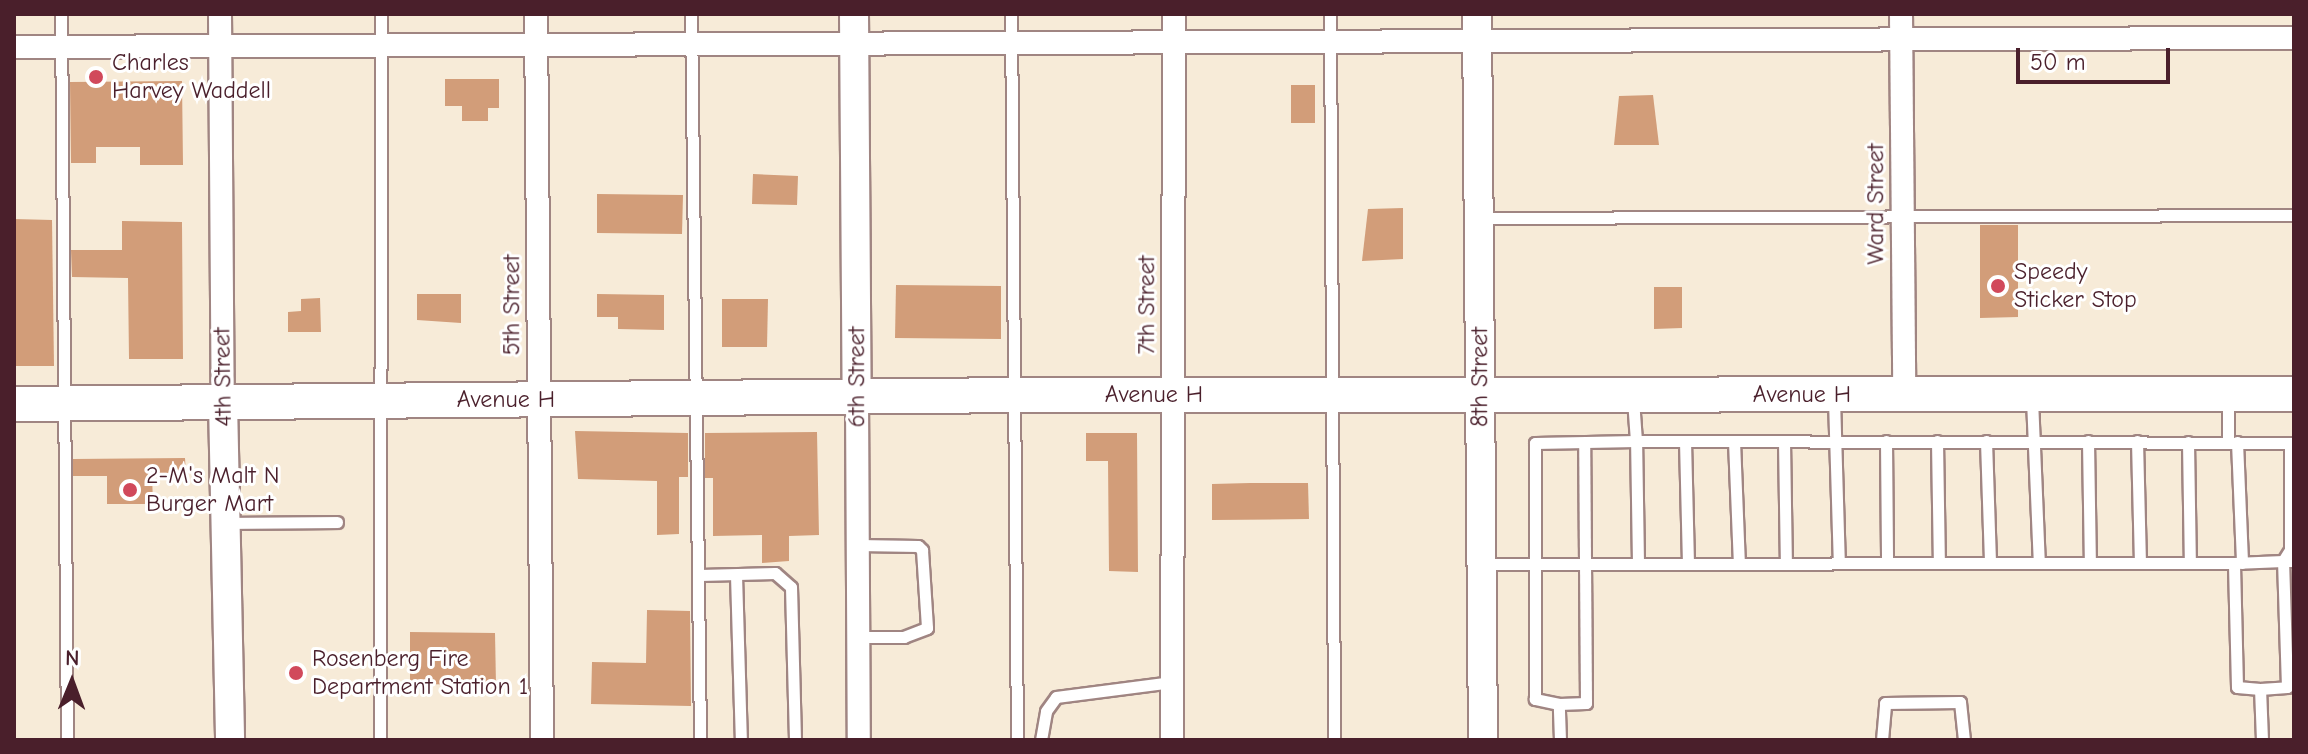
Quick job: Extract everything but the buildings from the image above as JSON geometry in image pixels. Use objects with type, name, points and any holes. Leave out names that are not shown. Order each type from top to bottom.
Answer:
[{"type":"main road","name":"Avenue H","points":[[14,404],[1016,395],[2294,394]]},
{"type":"street","name":"4th Street","points":[[220,14],[230,740]]},
{"type":"street","name":"5th Street","points":[[536,14],[542,740]]},
{"type":"street","name":"6th Street","points":[[854,14],[859,740]]},
{"type":"street","name":"7th Street","points":[[1172,740],[1174,14]]},
{"type":"street","name":"Ward Street","points":[[1901,14],[1904,394]]},
{"type":"street","points":[[14,47],[1330,42],[1477,28],[1901,39],[2294,38]]},
{"type":"street","name":"8th Street","points":[[1477,28],[1483,740]]},
{"type":"lane","points":[[61,14],[67,740]]},
{"type":"lane","points":[[380,740],[381,14]]},
{"type":"lane","points":[[691,14],[700,740]]},
{"type":"lane","points":[[1011,14],[1017,740]]},
{"type":"lane","points":[[1330,14],[1329,394],[1334,740]]},
{"type":"lane","points":[[1479,218],[2294,215]]},
{"type":"lane","points":[[1633,394],[1638,563]]},
{"type":"lane","points":[[2032,394],[2039,563]]},
{"type":"lane","points":[[1584,443],[1586,703],[1559,704],[1535,699],[1535,443],[1636,441],[2137,441],[2188,442],[2232,442],[2292,443],[2287,687],[2237,687],[2238,563],[2232,442],[2228,394]]},
{"type":"lane","points":[[1834,395],[1839,563]]},
{"type":"lane","points":[[1685,441],[1688,563]]},
{"type":"lane","points":[[1734,441],[1739,563]]},
{"type":"lane","points":[[1784,441],[1786,563]]},
{"type":"lane","points":[[1886,441],[1887,563]]},
{"type":"lane","points":[[1937,441],[1939,563]]},
{"type":"lane","points":[[1986,441],[1990,563]]},
{"type":"lane","points":[[2088,441],[2090,563]]},
{"type":"lane","points":[[2137,441],[2140,563]]},
{"type":"lane","points":[[2188,442],[2190,563]]},
{"type":"lane","points":[[225,523],[337,522]]},
{"type":"lane","points":[[858,545],[918,546],[926,565],[927,628],[904,637],[858,637]]},
{"type":"lane","points":[[1481,564],[2289,561]]},
{"type":"lane","points":[[700,575],[775,573],[791,587],[795,740]]},
{"type":"lane","points":[[736,575],[741,740]]},
{"type":"lane","points":[[1041,740],[1046,711],[1056,697],[1172,682]]},
{"type":"lane","points":[[2260,689],[2262,740]]},
{"type":"lane","points":[[1882,740],[1885,703],[1960,702],[1964,740]]},
{"type":"lane","points":[[1559,704],[1560,740]]},
{"type":"place","name":"Charles Harvey Waddell","points":[[96,77]]},
{"type":"place","name":"Speedy Sticker Stop","points":[[1998,286]]},
{"type":"place","name":"2-M's Malt N Burger Mart","points":[[130,490]]},
{"type":"place","name":"Rosenberg Fire Department Station 1","points":[[296,673]]}]
